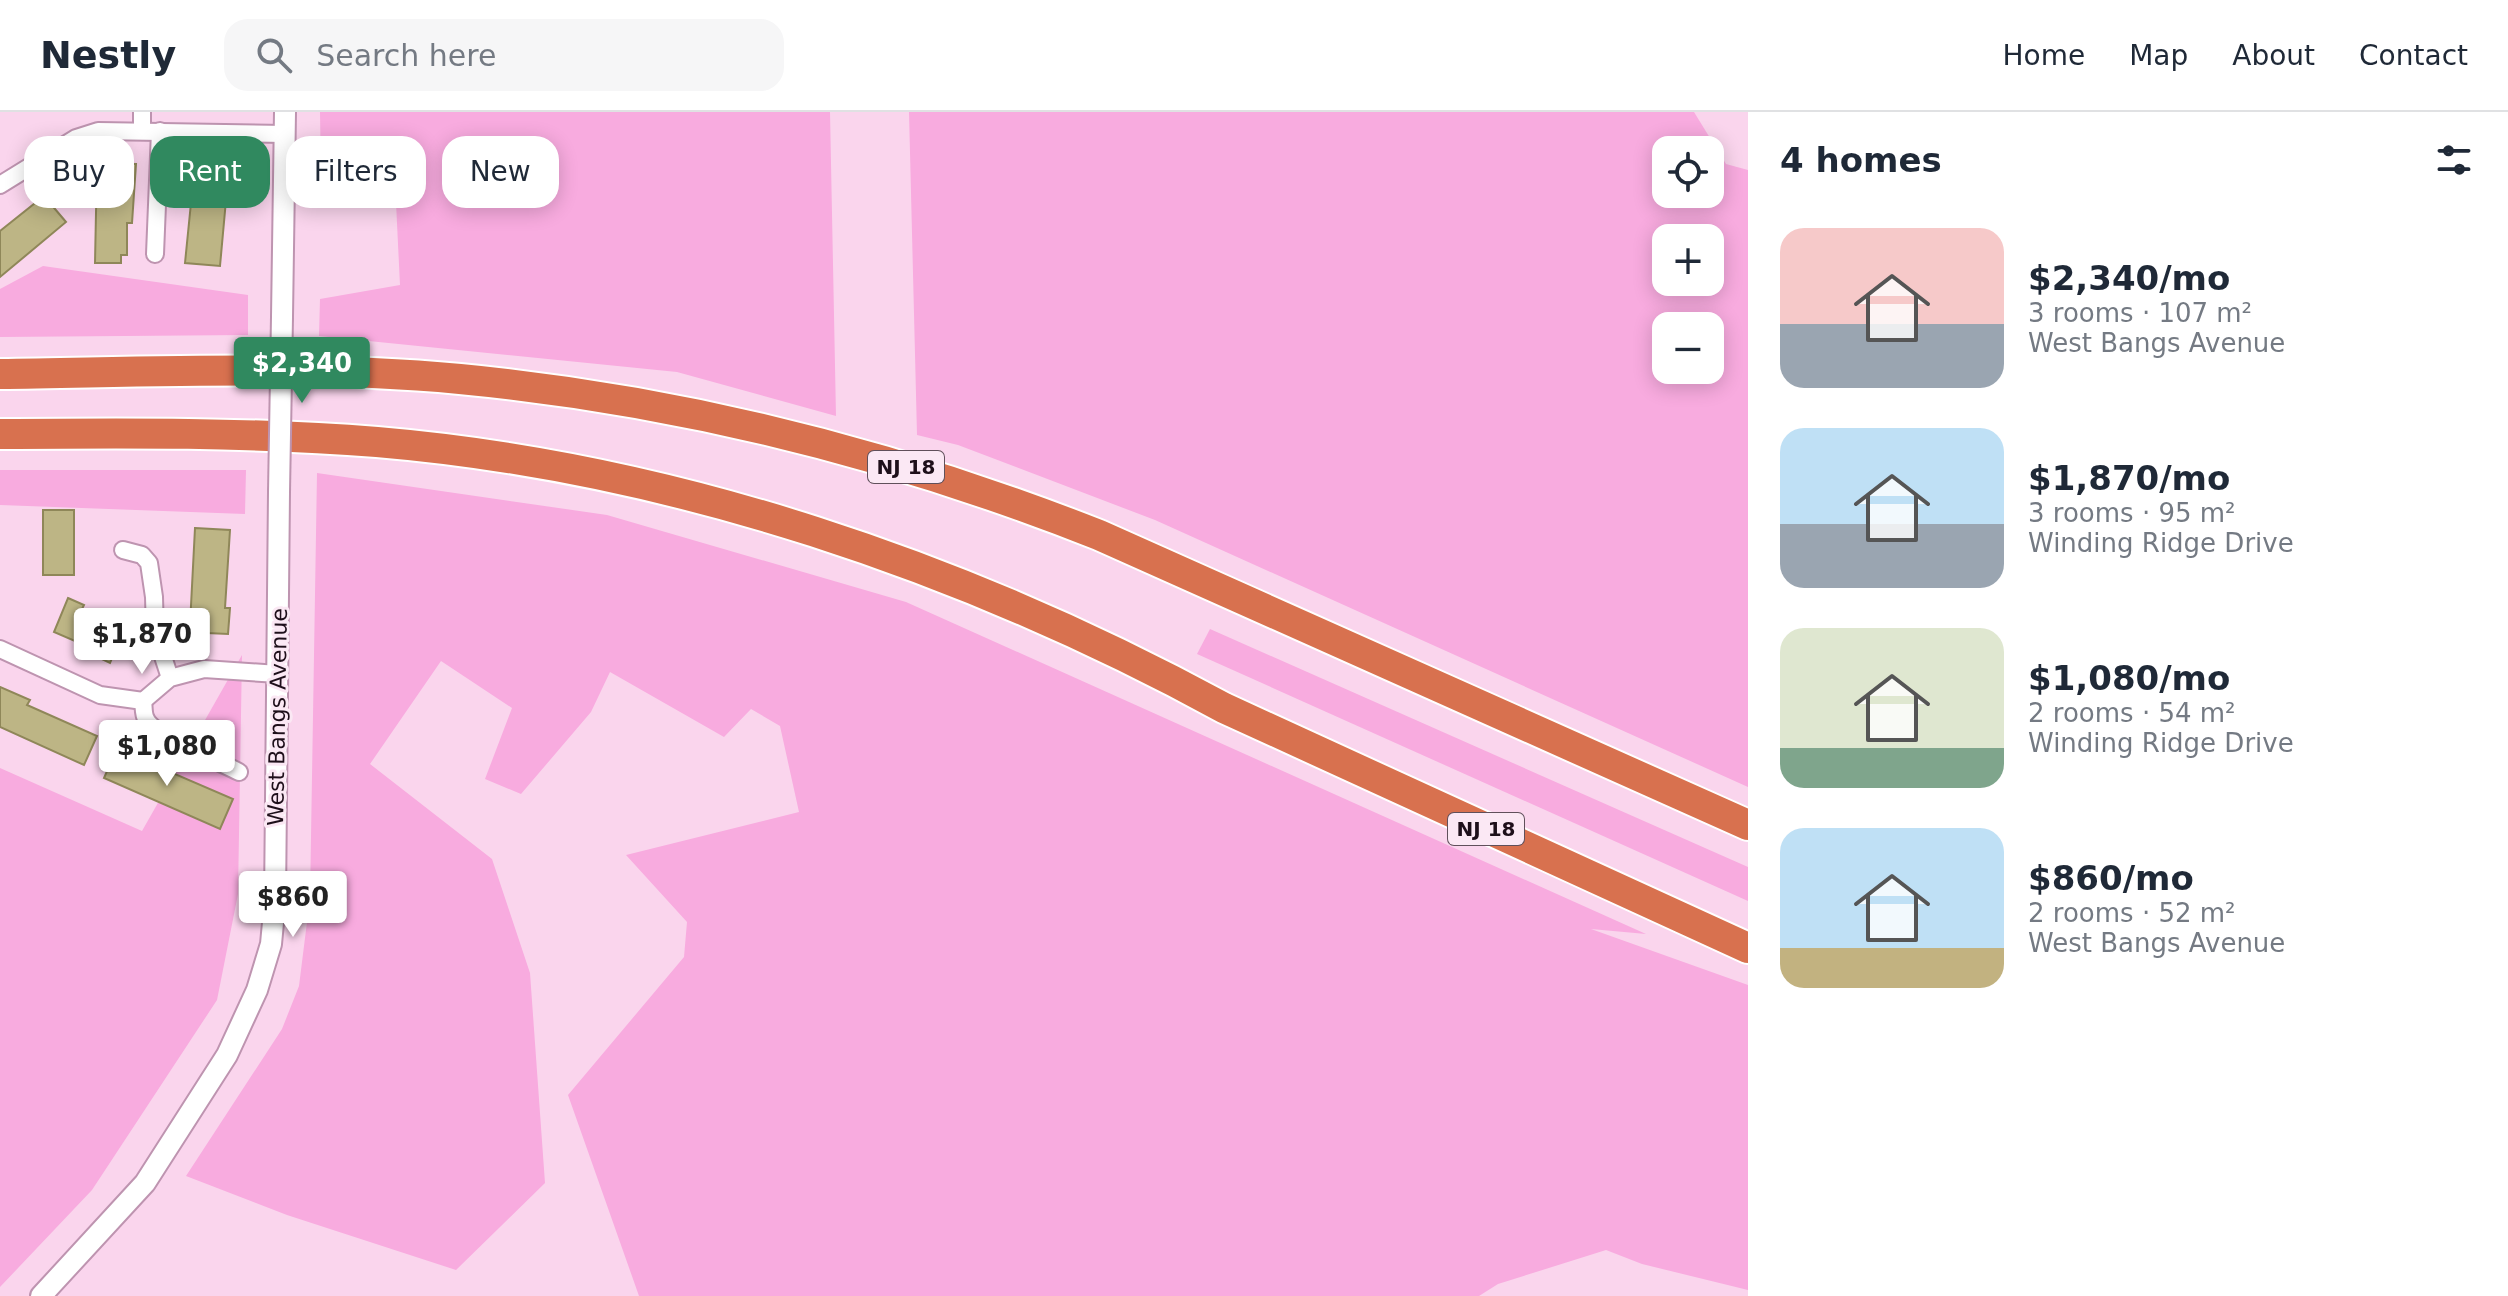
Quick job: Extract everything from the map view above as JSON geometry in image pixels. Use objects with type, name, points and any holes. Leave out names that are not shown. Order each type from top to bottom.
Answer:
[{"type":"highway","name":"NJ 18","points":[[0,374],[172,371],[364,373],[458,379],[663,407],[808,439],[989,493],[1099,535],[1748,825]]},
{"type":"highway","name":"NJ 18","points":[[0,434],[162,432],[376,442],[570,470],[782,523],[929,573],[1018,610],[1748,948]]},
{"type":"street","points":[[142,112],[142,130]]},
{"type":"street","name":"West Bangs Avenue","points":[[41,1296],[145,1183],[227,1055],[257,990],[271,944],[275,901],[285,112]]},
{"type":"street","points":[[0,185],[76,138],[98,131],[285,134]]},
{"type":"street","points":[[155,254],[160,131]]},
{"type":"street","points":[[123,550],[142,555],[149,563],[155,632],[170,678]]},
{"type":"street","points":[[0,649],[100,695],[143,701],[170,678],[204,669],[278,674]]},
{"type":"street","points":[[143,701],[145,719],[150,726],[239,772]]},
{"type":"shaded area","points":[[320,112],[830,112],[836,416],[677,372],[319,336],[320,299],[400,285],[396,208],[426,208],[426,136],[320,136]]},
{"type":"shaded area","points":[[909,112],[1694,112],[1709,136],[1652,136],[1652,208],[1724,208],[1724,161],[1748,170],[1748,787],[1155,520],[958,445],[917,435]]},
{"type":"shaded area","points":[[43,266],[248,295],[248,335],[0,337],[0,289]]},
{"type":"shaded area","points":[[0,470],[246,470],[245,514],[0,505]]},
{"type":"shaded area","points":[[317,473],[607,515],[906,602],[1646,934],[1591,929],[1748,985],[1748,1290],[1642,1264],[1606,1250],[1498,1284],[1479,1296],[639,1296],[568,1095],[684,957],[687,922],[626,855],[799,812],[780,726],[751,709],[724,737],[610,672],[591,712],[521,794],[485,779],[512,708],[441,661],[370,764],[492,859],[530,973],[545,1183],[456,1270],[287,1215],[186,1176],[282,1029],[299,986],[310,898]]},
{"type":"shaded area","points":[[1210,629],[1748,867],[1748,901],[1197,654]]},
{"type":"shaded area","points":[[242,655],[238,894],[217,1000],[92,1190],[0,1287],[0,768],[142,831]]},
{"type":"building","points":[[29,208],[54,208],[66,222],[0,277],[0,231]]},
{"type":"building","points":[[96,208],[133,208],[132,223],[127,223],[127,255],[121,255],[121,263],[95,263]]},
{"type":"building","points":[[190,208],[225,208],[220,266],[185,263]]},
{"type":"building","points":[[43,510],[74,510],[74,575],[43,575]]},
{"type":"building","points":[[195,528],[230,530],[225,608],[230,608],[228,634],[207,633],[207,626],[190,625]]},
{"type":"building","points":[[68,598],[84,605],[82,609],[125,628],[110,663],[87,652],[89,647],[54,632]]},
{"type":"building","points":[[0,687],[30,700],[27,705],[97,736],[84,765],[0,727]]},
{"type":"building","points":[[119,744],[142,754],[140,759],[233,799],[220,829],[104,778]]}]
